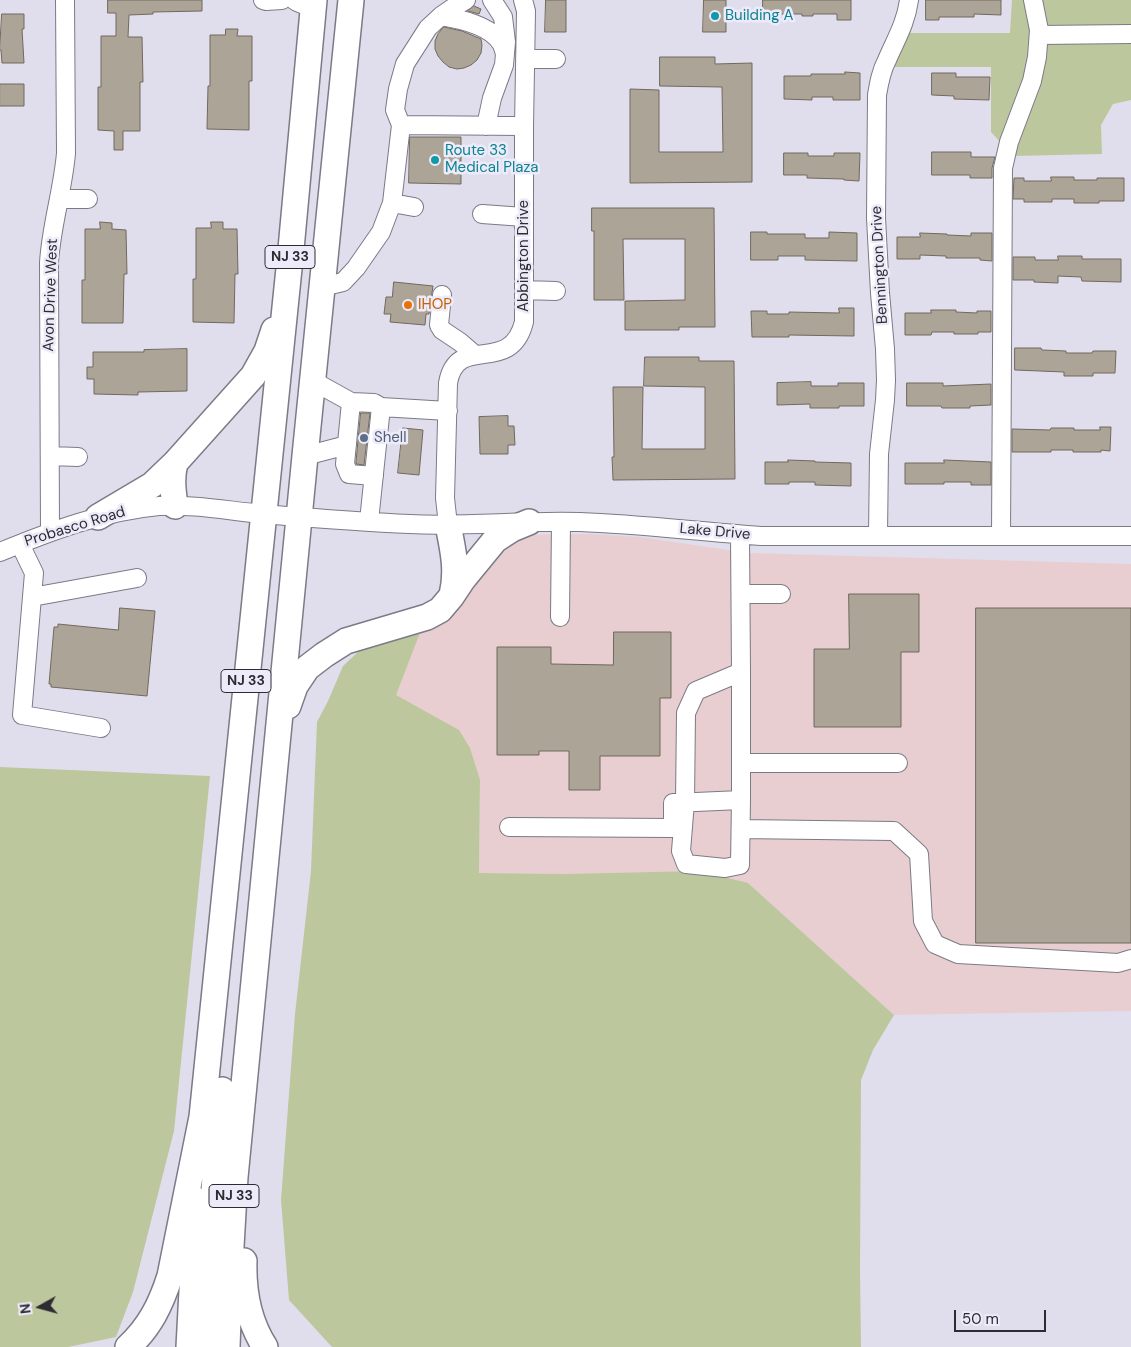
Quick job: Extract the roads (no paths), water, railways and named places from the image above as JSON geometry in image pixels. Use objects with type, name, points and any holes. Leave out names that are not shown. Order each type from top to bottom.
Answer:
[{"type":"highway","name":"NJ 33","points":[[227,1347],[235,1177],[351,0]]},
{"type":"highway","name":"NJ 33","points":[[202,1117],[291,249],[303,108],[307,3]]},
{"type":"highway","points":[[98,517],[152,485],[175,463],[253,376],[267,351],[275,326],[291,249]]},
{"type":"highway","points":[[175,463],[172,476],[175,506]]},
{"type":"highway","points":[[279,732],[295,686],[307,668],[346,641],[427,617],[440,610],[495,540],[512,529],[529,522]]},
{"type":"highway","points":[[448,525],[454,561],[455,583],[451,597]]},
{"type":"highway","points":[[206,1347],[215,1171],[231,1003],[230,848]]},
{"type":"highway","points":[[248,1045],[251,1152],[244,1276],[251,1318],[265,1347]]},
{"type":"highway","points":[[128,1347],[141,1334],[155,1315],[170,1276],[202,1117]]},
{"type":"main road","name":"NJ 33","points":[[187,1347],[193,1225],[202,1117]]},
{"type":"street","name":"Avon Drive West","points":[[50,532],[49,263],[66,154],[65,0]]},
{"type":"street","points":[[263,0],[282,0]]},
{"type":"street","points":[[322,287],[343,282],[356,268],[381,232],[392,203],[401,125],[395,110],[398,89],[405,64],[428,28],[466,0]]},
{"type":"street","points":[[486,126],[492,98],[504,65],[506,48],[502,17],[492,0]]},
{"type":"street","name":"Abbington Drive","points":[[448,525],[445,498],[449,375],[453,367],[467,356],[496,353],[507,348],[516,341],[522,332],[524,322],[526,11],[523,0]]},
{"type":"street","name":"Bennington Drive","points":[[878,536],[879,454],[886,380],[876,218],[877,95],[880,77],[907,14],[909,0]]},
{"type":"street","points":[[1001,536],[1004,168],[1009,142],[1032,81],[1037,57],[1039,35],[1033,0]]},
{"type":"street","points":[[446,13],[483,28],[493,34],[506,48]]},
{"type":"street","points":[[1039,35],[1131,34]]},
{"type":"street","points":[[525,59],[556,59]]},
{"type":"street","points":[[401,125],[524,126]]},
{"type":"street","points":[[59,199],[88,199]]},
{"type":"street","points":[[392,203],[414,207]]},
{"type":"street","points":[[482,214],[524,216]]},
{"type":"street","points":[[524,290],[556,291]]},
{"type":"street","points":[[442,295],[439,325],[442,330],[475,355]]},
{"type":"street","points":[[313,381],[351,402],[374,403],[381,407],[448,411]]},
{"type":"street","points":[[351,402],[345,464],[349,474],[374,476]]},
{"type":"street","points":[[369,522],[381,407]]},
{"type":"street","points":[[305,456],[347,445]]},
{"type":"street","points":[[50,456],[78,457]]},
{"type":"street","name":"Probasco Road","points":[[0,552],[50,532],[98,517],[131,510],[175,506],[300,516]]},
{"type":"street","name":"Lake Drive","points":[[300,516],[369,522],[448,525],[529,522],[627,524],[740,534],[800,536],[1131,536]]},
{"type":"street","points":[[560,522],[560,617]]},
{"type":"street","points":[[740,534],[742,762],[740,865],[725,868],[686,864],[681,852],[685,802],[686,712],[696,691],[741,672]]},
{"type":"street","points":[[20,544],[34,573],[22,715],[101,728]]},
{"type":"street","points":[[32,597],[137,578]]},
{"type":"street","points":[[741,594],[781,594]]},
{"type":"street","points":[[742,762],[898,763]]},
{"type":"street","points":[[509,827],[673,828],[672,803],[741,800]]},
{"type":"street","points":[[741,829],[894,831],[919,854],[923,921],[935,944],[958,954],[1118,963],[1131,959]]},
{"type":"place","name":"Building A","points":[[715,16]]},
{"type":"place","name":"Route 33 Medical Plaza","points":[[435,160]]},
{"type":"place","name":"IHOP","points":[[408,305]]},
{"type":"place","name":"Shell","points":[[364,438]]}]
